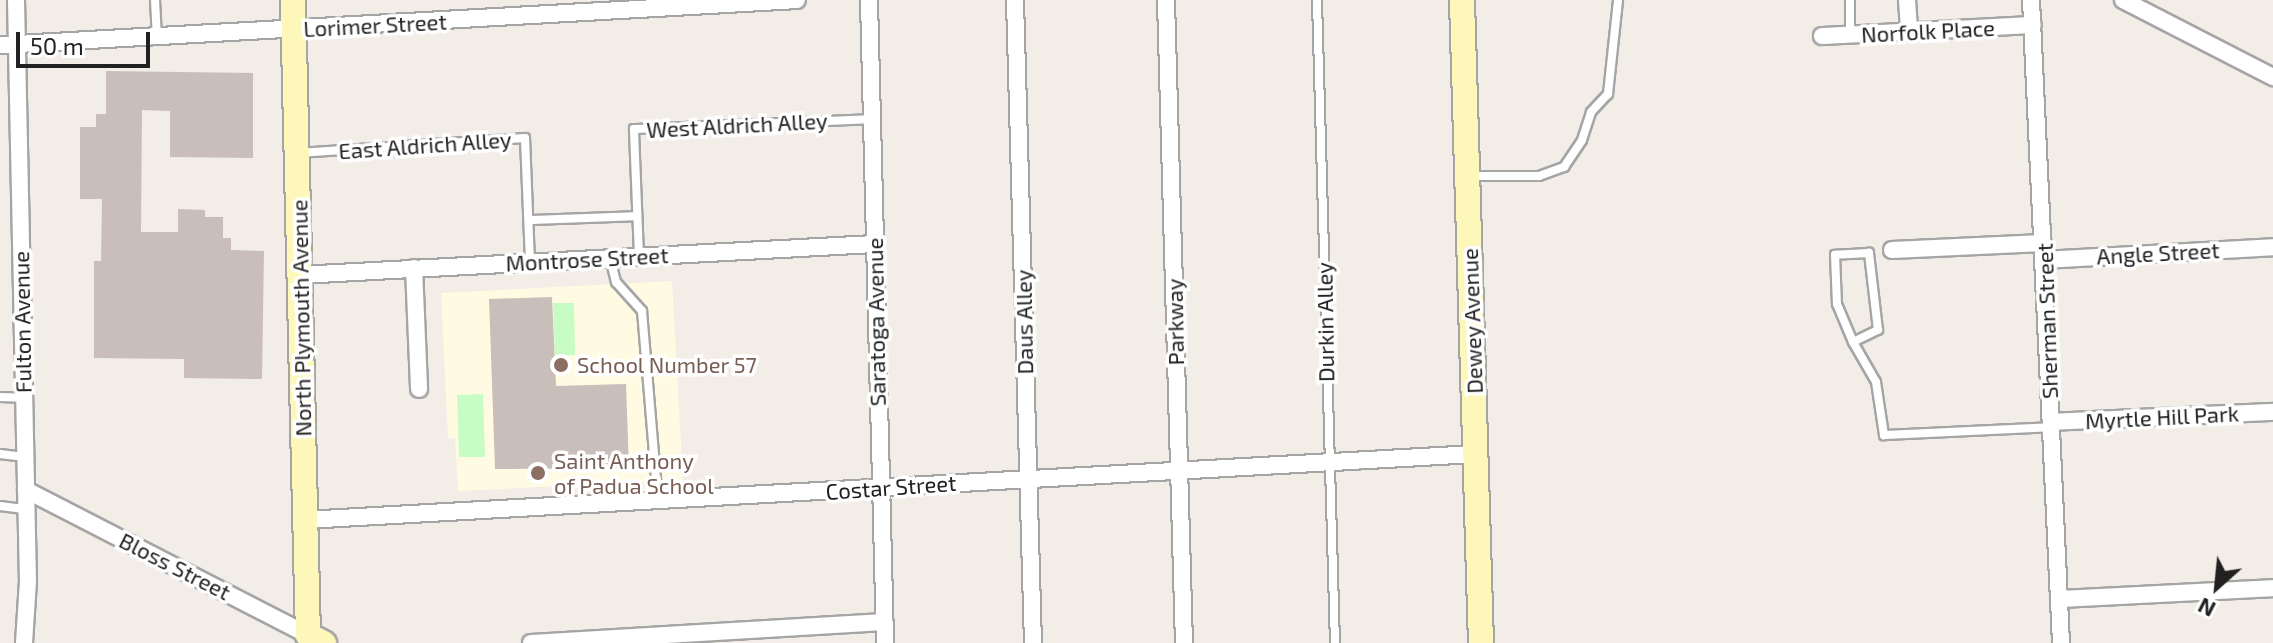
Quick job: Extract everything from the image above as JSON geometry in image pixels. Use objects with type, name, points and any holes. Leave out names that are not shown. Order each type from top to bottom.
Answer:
[{"type":"street","name":"Fulton Avenue","points":[[16,0],[9,45],[24,398],[24,643]]},
{"type":"street","name":"North Plymouth Avenue","points":[[293,0],[305,520],[316,639]]},
{"type":"street","name":"Lorimer Street","points":[[9,45],[797,0]]},
{"type":"street","name":"Saratoga Avenue","points":[[869,0],[885,643]]},
{"type":"street","name":"Daus Alley","points":[[1015,0],[1033,643]]},
{"type":"street","name":"Parkway","points":[[1166,0],[1184,643]]},
{"type":"street","name":"Dewey Avenue","points":[[1462,0],[1481,643]]},
{"type":"street","points":[[1907,0],[1909,32]]},
{"type":"street","name":"Sherman Street","points":[[2031,0],[2061,643]]},
{"type":"street","points":[[2123,0],[2273,77]]},
{"type":"street","name":"Norfolk Place","points":[[1822,36],[2033,25]]},
{"type":"street","name":"Montrose Street","points":[[300,275],[874,244]]},
{"type":"street","name":"Angle Street","points":[[1892,250],[2273,247]]},
{"type":"street","points":[[414,268],[419,389]]},
{"type":"street","name":"Myrtle Hill Park","points":[[2051,425],[2273,412]]},
{"type":"street","name":"Costar Street","points":[[305,520],[1476,454]]},
{"type":"street","name":"Bloss Street","points":[[26,490],[316,639]]},
{"type":"street","points":[[2059,599],[2273,588]]},
{"type":"street","points":[[531,643],[884,622]]},
{"type":"lane","points":[[155,0],[157,37]]},
{"type":"lane","name":"Durkin Alley","points":[[1317,0],[1335,643]]},
{"type":"lane","points":[[1467,176],[1539,176],[1564,167],[1582,140],[1591,112],[1608,94],[1618,0]]},
{"type":"lane","points":[[1850,0],[1850,35]]},
{"type":"lane","name":"West Aldrich Alley","points":[[639,256],[634,129],[871,119]]},
{"type":"lane","name":"East Aldrich Alley","points":[[297,153],[525,138],[530,262]]},
{"type":"lane","points":[[529,220],[637,216]]},
{"type":"lane","points":[[1853,342],[1878,330],[1869,253],[1835,255],[1837,304],[1853,342],[1876,382],[1884,435],[2051,425]]},
{"type":"lane","points":[[609,258],[616,282],[642,311],[658,501]]},
{"type":"lane","points":[[0,397],[24,398]]},
{"type":"lane","points":[[0,454],[25,457]]},
{"type":"lane","points":[[0,506],[26,509]]},
{"type":"shaded area","name":"School Number 57","points":[[672,281],[683,480],[458,491],[455,438],[448,438],[441,293]]},
{"type":"green space","points":[[553,303],[574,303],[575,355],[555,355]]},
{"type":"green space","points":[[483,394],[485,457],[459,457],[457,395]]},
{"type":"building","points":[[106,71],[253,73],[253,158],[170,157],[170,111],[142,110],[141,232],[178,232],[178,209],[205,210],[205,217],[223,217],[223,238],[231,238],[231,250],[264,251],[262,379],[184,378],[184,359],[94,358],[94,261],[101,261],[102,199],[80,199],[80,127],[96,127],[96,114],[106,114]]},
{"type":"building","points":[[552,297],[556,386],[626,384],[629,468],[495,469],[489,299]]},
{"type":"place","name":"School Number 57","points":[[561,365]]},
{"type":"place","name":"Saint Anthony of Padua School","points":[[538,473]]}]
